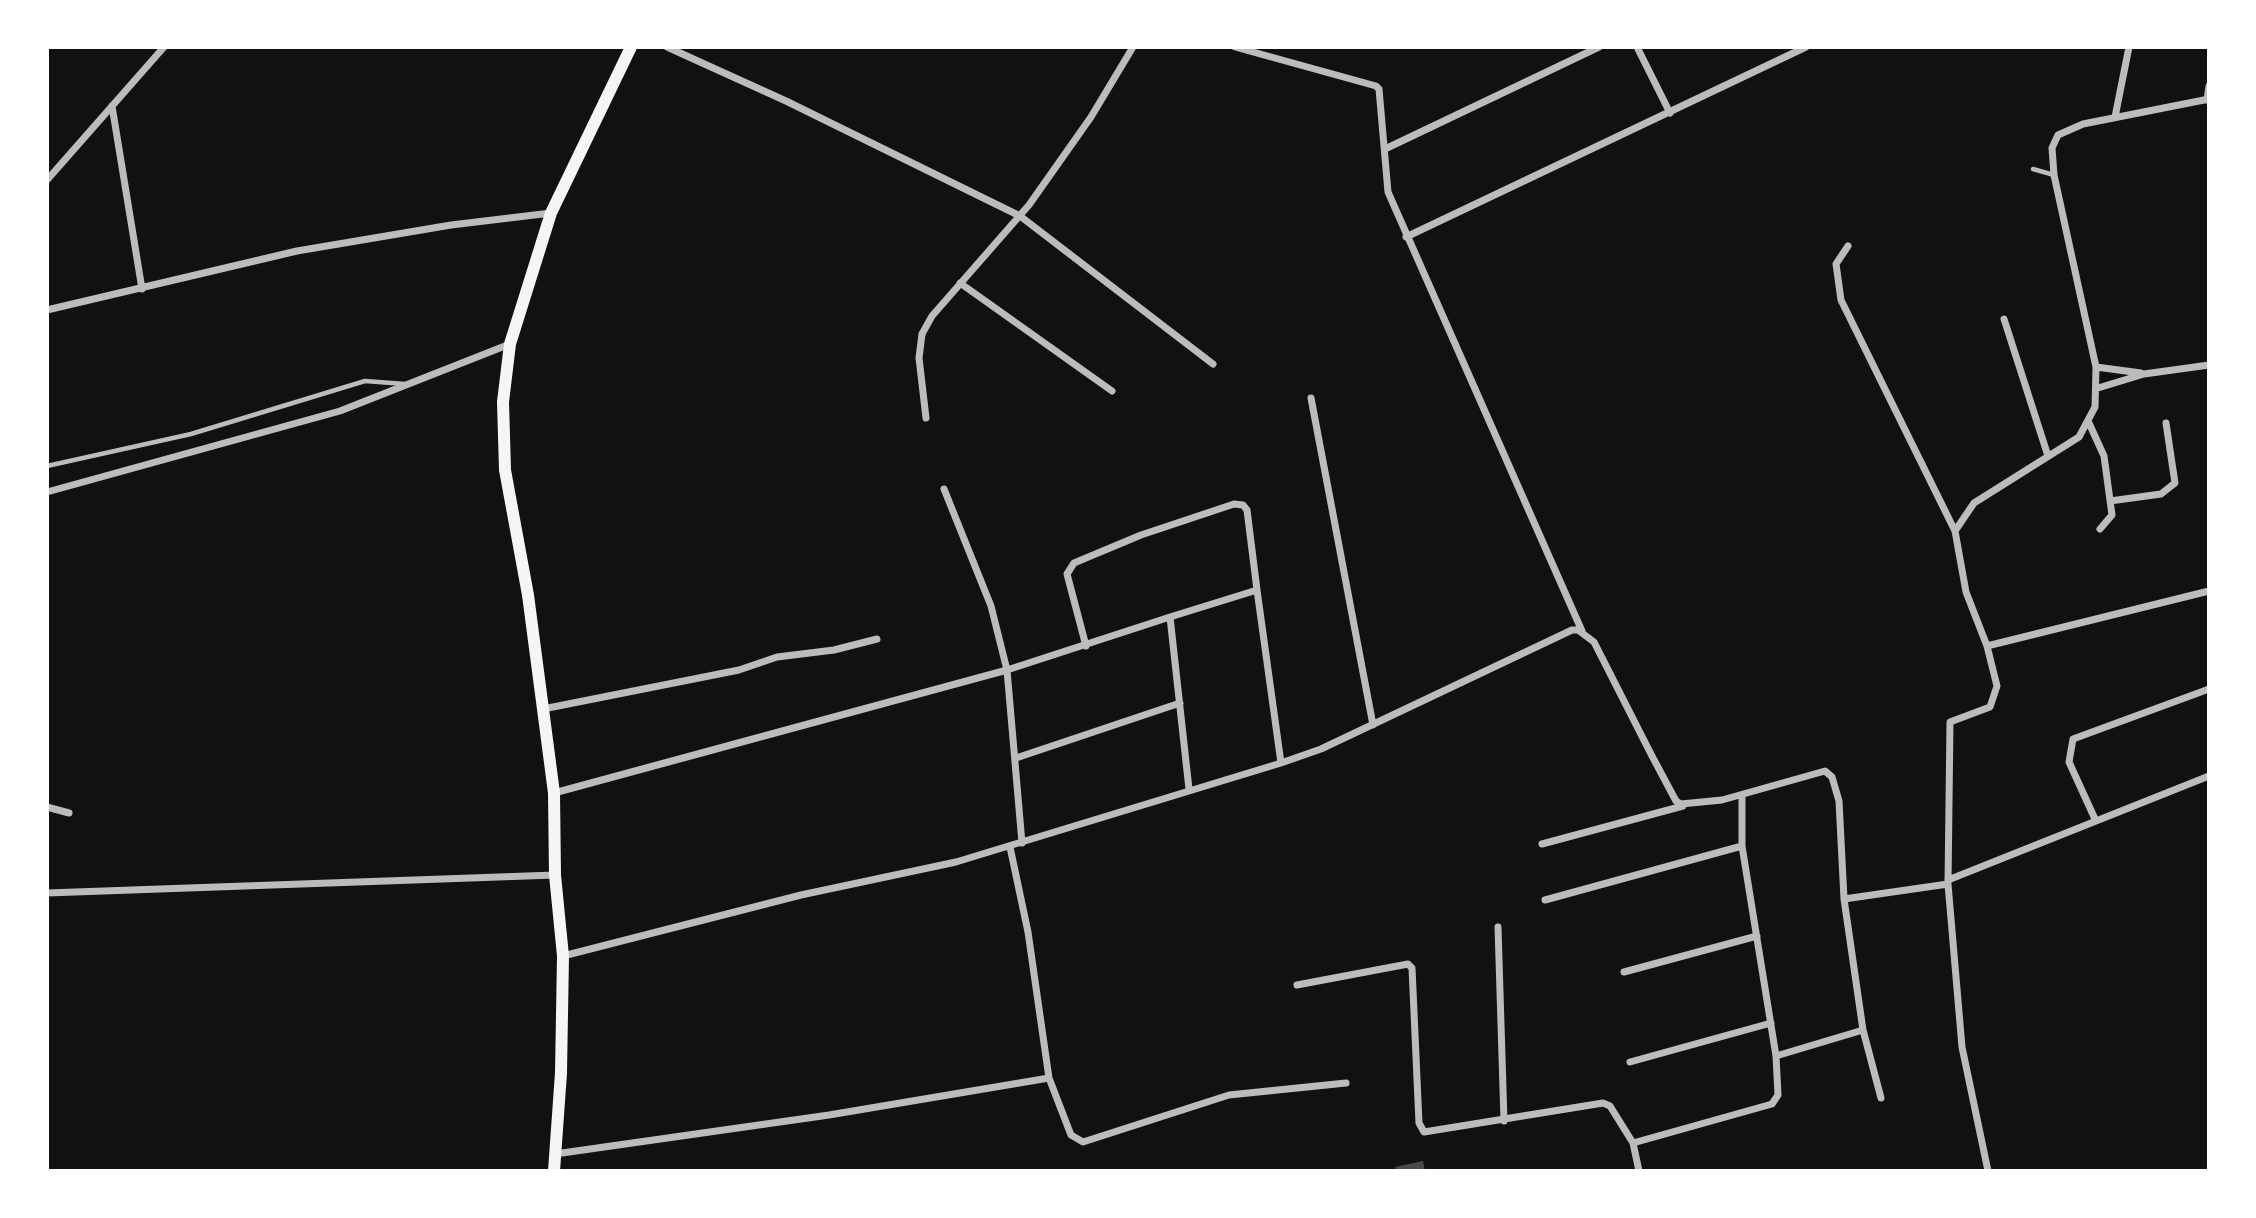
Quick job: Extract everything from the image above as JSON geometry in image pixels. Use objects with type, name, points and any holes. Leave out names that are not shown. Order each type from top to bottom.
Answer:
[{"type":"main road","points":[[554,1171],[561,1073],[562,956],[555,874],[554,793],[528,595],[505,470],[503,402],[510,344],[551,213],[631,47]]},
{"type":"street","points":[[47,180],[164,47]]},
{"type":"street","points":[[667,47],[786,101],[1020,216],[1213,364]]},
{"type":"street","points":[[926,418],[919,358],[922,334],[932,316],[1020,216],[1091,117],[1133,47]]},
{"type":"street","points":[[1235,47],[1376,86],[1381,94],[1388,192],[1406,237],[1582,631],[1594,642],[1676,801],[1684,805]]},
{"type":"street","points":[[1385,149],[1599,47]]},
{"type":"street","points":[[1637,47],[1670,113]]},
{"type":"street","points":[[1406,237],[1806,47]]},
{"type":"street","points":[[2115,117],[2129,47]]},
{"type":"street","points":[[1955,531],[1975,503],[2079,437],[2089,423],[2098,388],[2096,367],[2054,175],[2052,148],[2058,135],[2083,124],[2208,100],[2209,86]]},
{"type":"street","points":[[112,106],[142,289]]},
{"type":"street","points":[[47,310],[297,251],[451,225],[551,213]]},
{"type":"street","points":[[1848,246],[1836,264],[1841,300],[1955,531],[1966,592],[1987,646],[1997,686],[1990,707],[1950,722],[1948,882],[1962,1047],[1988,1171]]},
{"type":"street","points":[[960,283],[1112,391]]},
{"type":"street","points":[[2004,319],[2048,456]]},
{"type":"street","points":[[47,492],[340,411],[413,385],[510,344]]},
{"type":"street","points":[[2098,388],[2144,373],[2209,365]]},
{"type":"street","points":[[2096,367],[2144,373]]},
{"type":"street","points":[[1311,398],[1373,725]]},
{"type":"street","points":[[2089,423],[2104,456],[2110,501],[2111,519],[2100,529]]},
{"type":"street","points":[[2110,501],[2161,494],[2175,483],[2166,423]]},
{"type":"street","points":[[944,489],[991,606],[1007,670],[1022,843]]},
{"type":"street","points":[[1086,646],[1067,574],[1074,564],[1141,535],[1234,504],[1243,505],[1247,510],[1281,763]]},
{"type":"street","points":[[554,793],[1007,670],[1257,590]]},
{"type":"street","points":[[1987,646],[2209,591]]},
{"type":"street","points":[[1170,617],[1189,789]]},
{"type":"street","points":[[562,956],[800,895],[956,862],[1281,763],[1373,725],[1572,630],[1582,631]]},
{"type":"street","points":[[543,709],[739,670],[777,657],[834,650],[877,639]]},
{"type":"street","points":[[2095,819],[2068,762],[2073,739],[2209,689]]},
{"type":"street","points":[[1016,758],[1180,703]]},
{"type":"street","points":[[1542,845],[1684,805],[1742,796],[1825,771],[1830,773],[1839,801],[1844,899],[1863,1030],[1881,1098]]},
{"type":"street","points":[[1844,899],[1948,882],[2095,819],[2209,776]]},
{"type":"street","points":[[1633,1143],[1772,1104],[1778,1095],[1776,1056],[1742,846],[1742,796]]},
{"type":"street","points":[[47,807],[69,813]]},
{"type":"street","points":[[1545,900],[1742,846]]},
{"type":"street","points":[[1010,847],[1028,932],[1049,1078],[1071,1135],[1083,1142],[1229,1095],[1346,1083]]},
{"type":"street","points":[[47,893],[555,874]]},
{"type":"street","points":[[1498,927],[1504,1122]]},
{"type":"street","points":[[1623,972],[1758,936]]},
{"type":"street","points":[[1297,985],[1409,965],[1420,1126],[1424,1132],[1504,1122],[1603,1103],[1610,1106],[1633,1143],[1639,1171]]},
{"type":"street","points":[[1630,1062],[1771,1023]]},
{"type":"street","points":[[1776,1056],[1863,1030]]},
{"type":"street","points":[[555,1154],[829,1115],[1049,1078]]},
{"type":"lane","points":[[2033,169],[2054,175]]},
{"type":"lane","points":[[47,466],[191,434],[365,382],[413,385]]},
{"type":"building","points":[[1423,1161],[1425,1171],[1396,1171],[1395,1167]]}]
